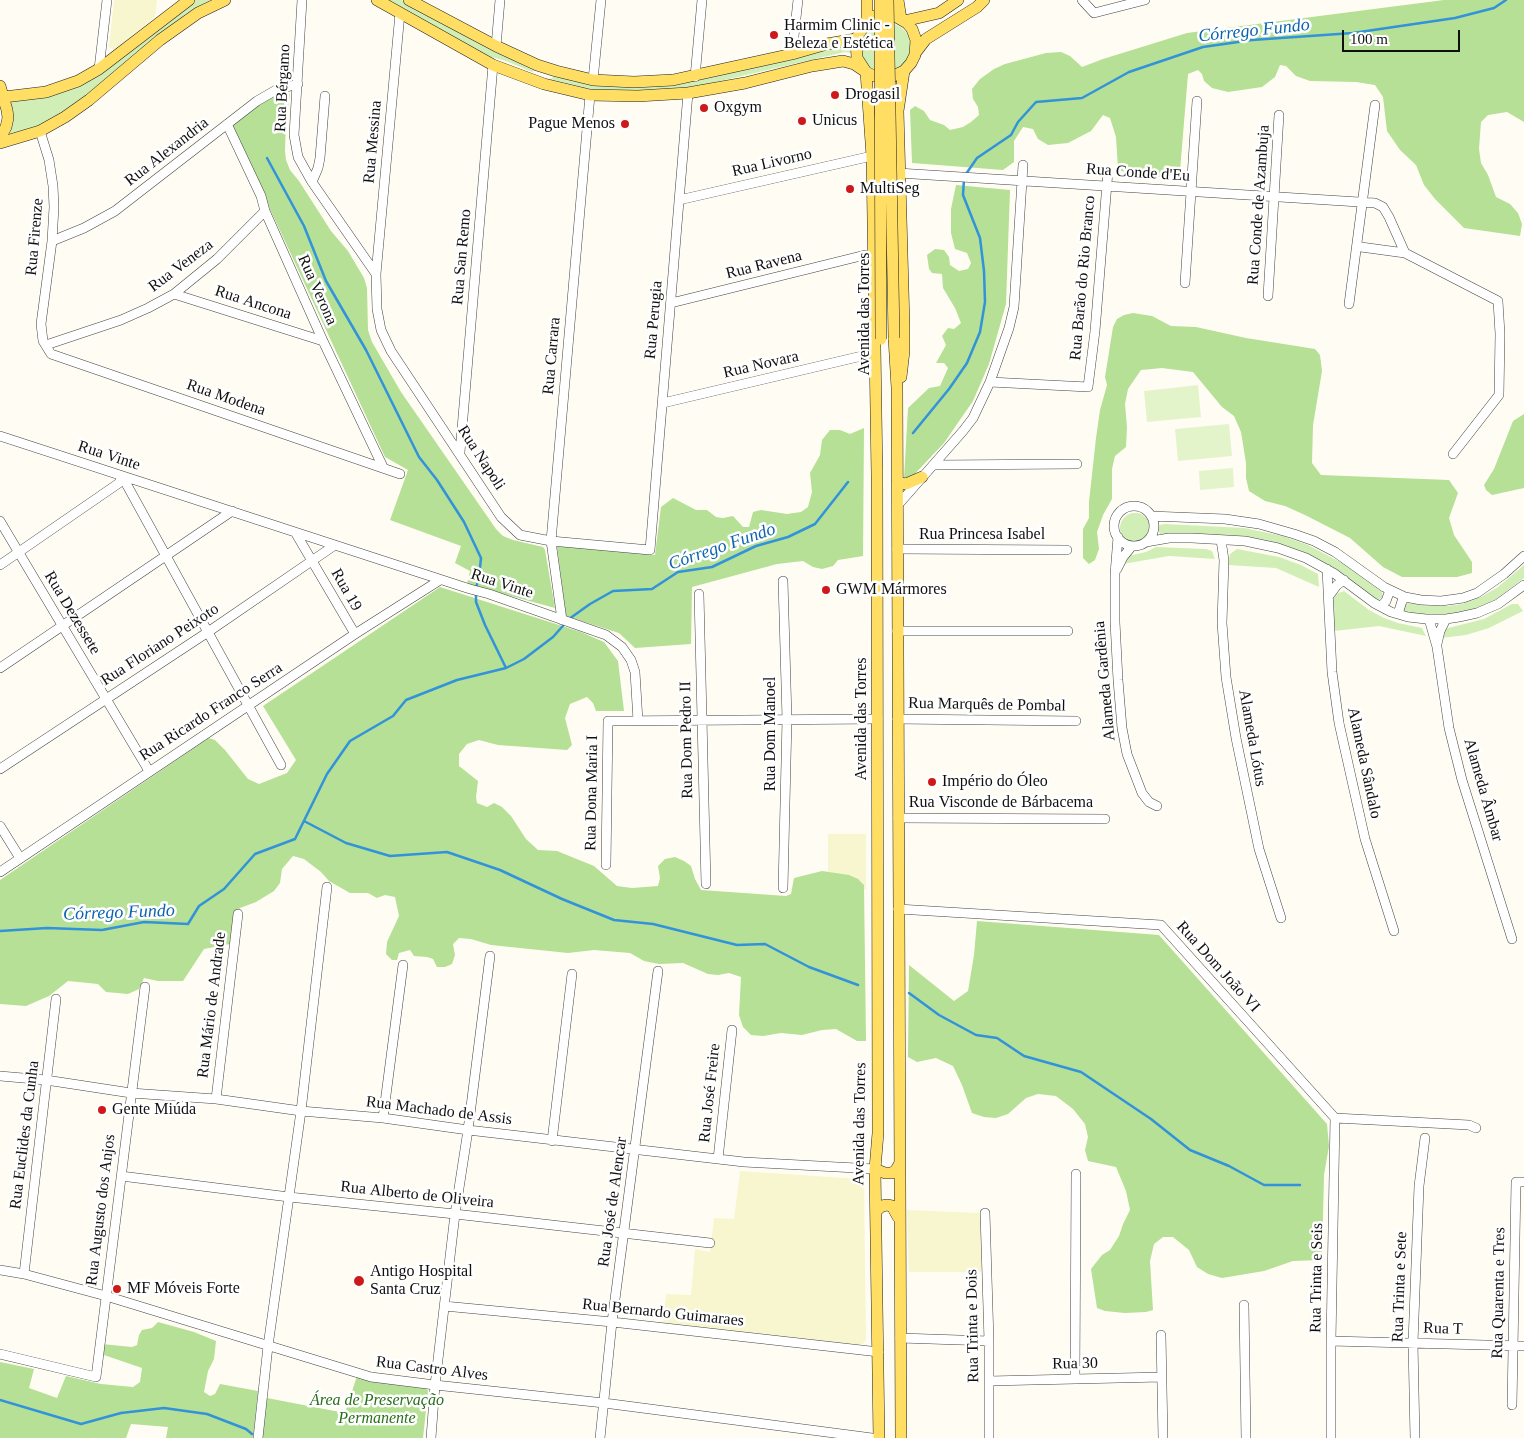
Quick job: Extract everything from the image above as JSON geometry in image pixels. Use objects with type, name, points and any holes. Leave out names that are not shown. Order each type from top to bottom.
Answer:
[{"type":"main road","points":[[0,138],[8,118],[1,93],[27,96],[62,88],[100,69],[189,0]]},
{"type":"main road","points":[[0,143],[40,131],[65,117],[89,100],[160,40],[198,13],[225,0]]},
{"type":"main road","points":[[377,0],[493,65],[545,85],[590,95],[638,96],[688,93],[745,83],[812,66],[843,61],[854,64],[866,72],[881,78],[889,78],[907,68]]},
{"type":"main road","points":[[410,0],[496,46],[537,65],[593,80],[634,82],[673,80],[856,39]]},
{"type":"main road","points":[[867,0],[864,24],[856,39],[855,50],[857,58],[866,72],[872,156],[877,475]]},
{"type":"main road","name":"Avenida das Torres","points":[[879,1438],[875,1169],[878,1133],[877,475],[882,414],[880,0]]},
{"type":"main road","name":"Avenida das Torres","points":[[888,0],[894,338],[897,388],[901,1438]]},
{"type":"main road","points":[[898,0],[903,20]]},
{"type":"main road","points":[[903,20],[939,13],[958,0]]},
{"type":"main road","points":[[897,388],[902,375],[904,351],[898,173],[898,111],[907,68],[926,39],[977,7],[984,0]]},
{"type":"main road","points":[[864,24],[874,16],[884,14],[893,15],[903,20],[910,26],[915,36],[916,52]]},
{"type":"main road","points":[[527,78],[536,72],[537,65]]},
{"type":"main road","points":[[545,85],[546,76],[556,71]]},
{"type":"main road","points":[[897,480],[900,483],[906,484],[922,477]]},
{"type":"main road","points":[[878,664],[882,655],[892,656],[896,664],[897,689]]},
{"type":"main road","points":[[875,1169],[885,1173],[892,1173],[900,1163]]},
{"type":"main road","points":[[876,1211],[882,1206],[892,1206],[898,1216],[900,1237]]},
{"type":"street","points":[[100,69],[107,0]]},
{"type":"street","name":"Rua Bérgamo","points":[[302,0],[294,135],[298,157],[312,182],[376,274]]},
{"type":"street","points":[[496,46],[500,0]]},
{"type":"street","points":[[593,80],[601,0]]},
{"type":"street","points":[[695,76],[702,0]]},
{"type":"street","points":[[792,54],[798,0]]},
{"type":"street","points":[[1082,0],[1094,13],[1145,0]]},
{"type":"street","name":"Rua Messina","points":[[376,274],[400,12]]},
{"type":"street","name":"Rua San Remo","points":[[460,452],[493,65]]},
{"type":"street","name":"Rua Alexandria","points":[[52,241],[84,228],[115,211],[257,101],[276,90],[298,84]]},
{"type":"street","name":"Rua Perugia","points":[[650,550],[688,93]]},
{"type":"street","name":"Rua Carrara","points":[[563,620],[551,541],[590,95]]},
{"type":"street","points":[[312,182],[320,158],[325,96]]},
{"type":"street","points":[[1186,283],[1197,102]]},
{"type":"street","points":[[1349,304],[1375,105]]},
{"type":"street","name":"Rua Conde de Azambuja","points":[[1268,296],[1279,115]]},
{"type":"street","name":"Rua Verona","points":[[227,124],[261,196],[265,211],[323,341],[382,466]]},
{"type":"street","name":"Rua Firenze","points":[[40,131],[53,186],[54,206],[52,241],[41,324],[41,335],[46,345]]},
{"type":"street","name":"Rua Livorno","points":[[679,200],[872,156]]},
{"type":"street","points":[[897,506],[973,418],[990,382],[1009,328],[1014,307],[1023,165]]},
{"type":"street","name":"Rua Barão do Rio Branco","points":[[990,382],[1088,387],[1095,331],[1108,171]]},
{"type":"street","name":"Rua Conde d'Eu","points":[[898,173],[1375,203],[1383,207],[1405,253]]},
{"type":"street","name":"Rua Veneza","points":[[46,345],[121,320],[174,294],[217,259],[265,211]]},
{"type":"street","points":[[1361,247],[1405,253],[1498,302],[1500,334],[1499,395],[1453,454]]},
{"type":"street","name":"Rua Ravena","points":[[670,303],[865,255]]},
{"type":"street","name":"Rua Napoli","points":[[376,274],[377,309],[381,330],[391,351],[502,517],[520,534],[551,541],[650,550]]},
{"type":"street","name":"Rua Ancona","points":[[174,294],[323,341]]},
{"type":"street","name":"Rua Modena","points":[[46,345],[51,354],[55,356],[382,466],[400,474]]},
{"type":"street","name":"Rua Novara","points":[[662,403],[866,355]]},
{"type":"street","name":"Rua Vinte","points":[[0,436],[440,580],[489,594],[579,625],[615,640],[631,660],[635,672],[638,721]]},
{"type":"street","points":[[934,465],[1077,464]]},
{"type":"street","points":[[0,565],[119,483],[122,476]]},
{"type":"street","points":[[122,476],[282,765]]},
{"type":"street","points":[[1146,542],[1154,530],[1152,516],[1140,507],[1134,506],[1122,510],[1115,525],[1118,537],[1132,546],[1169,538],[1245,541],[1278,548],[1306,558],[1327,569],[1381,606],[1408,617],[1429,619],[1459,618],[1477,613],[1522,591]]},
{"type":"street","points":[[0,668],[232,512]]},
{"type":"street","points":[[1152,516],[1225,519],[1259,524],[1294,534],[1314,541],[1335,552],[1390,590],[1405,597],[1421,600],[1441,601],[1463,598],[1477,593],[1489,586],[1524,556]]},
{"type":"street","name":"Rua Dezessete","points":[[0,521],[149,771]]},
{"type":"street","points":[[295,532],[312,561]]},
{"type":"street","name":"Alameda Gardênia","points":[[1118,537],[1115,574],[1118,680],[1124,736],[1127,754],[1142,793],[1149,802],[1157,806]]},
{"type":"street","name":"Alameda Lótus","points":[[1221,540],[1224,560],[1222,623],[1226,677],[1236,738],[1259,849],[1282,918]]},
{"type":"street","name":"Alameda Lótus","points":[[1224,560],[1233,540]]},
{"type":"street","name":"Rua Floriano Peixoto","points":[[0,769],[208,632],[334,545]]},
{"type":"street","points":[[1115,574],[1123,557],[1132,546]]},
{"type":"street","name":"Rua Princesa Isabel","points":[[897,549],[1067,550]]},
{"type":"street","name":"Rua 19","points":[[312,561],[355,634]]},
{"type":"street","name":"Alameda Sândalo","points":[[1327,569],[1332,672],[1339,722],[1365,839],[1394,930]]},
{"type":"street","name":"Rua Ricardo Franco Serra","points":[[0,872],[355,634],[440,580]]},
{"type":"street","points":[[1328,597],[1337,585],[1344,580]]},
{"type":"street","name":"Rua Dom Manoel","points":[[783,888],[787,719],[784,581]]},
{"type":"street","points":[[1381,606],[1386,601],[1390,590]]},
{"type":"street","name":"Rua Dom Pedro II","points":[[699,594],[706,884]]},
{"type":"street","points":[[1398,614],[1405,597]]},
{"type":"street","name":"Alameda Âmbar","points":[[1437,647],[1440,631],[1446,618]]},
{"type":"street","name":"Alameda Âmbar","points":[[1429,619],[1437,647],[1450,728],[1462,780],[1512,939]]},
{"type":"street","points":[[897,631],[1068,631]]},
{"type":"street","points":[[638,721],[878,719]]},
{"type":"street","name":"Rua Marquês de Pombal","points":[[898,719],[1076,721]]},
{"type":"street","name":"Rua Dona Maria I","points":[[606,865],[608,720],[638,721]]},
{"type":"street","name":"Rua Visconde de Bárbacema","points":[[898,818],[1105,819]]},
{"type":"street","points":[[0,826],[20,858]]},
{"type":"street","points":[[258,1438],[268,1346],[301,1111],[327,887]]},
{"type":"street","name":"Rua Dom João VI","points":[[898,908],[1160,925],[1335,1118]]},
{"type":"street","name":"Rua Mário de Andrade","points":[[216,1099],[238,914]]},
{"type":"street","points":[[431,1438],[435,1386],[455,1214],[468,1130],[490,956]]},
{"type":"street","points":[[383,1118],[403,965]]},
{"type":"street","name":"Rua José de Alencar","points":[[600,1438],[623,1233],[658,971]]},
{"type":"street","points":[[552,1140],[572,974]]},
{"type":"street","name":"Rua Augusto dos Anjos","points":[[0,1354],[96,1377],[145,987]]},
{"type":"street","name":"Rua Euclides da Cunha","points":[[24,1274],[56,1000]]},
{"type":"street","name":"Rua José Freire","points":[[718,1159],[732,1030]]},
{"type":"street","name":"Rua Machado de Assis","points":[[0,1076],[46,1080],[131,1093],[216,1099],[301,1111],[383,1118],[468,1130],[718,1159],[875,1169]]},
{"type":"street","points":[[1335,1118],[1469,1125],[1476,1128]]},
{"type":"street","name":"Rua Trinta e Seis","points":[[1331,1438],[1335,1118]]},
{"type":"street","name":"Rua Trinta e Sete","points":[[1415,1438],[1413,1343],[1419,1186],[1425,1138]]},
{"type":"street","points":[[1075,1379],[1076,1174]]},
{"type":"street","name":"Rua Alberto de Oliveira","points":[[121,1176],[288,1197],[710,1243]]},
{"type":"street","name":"Rua Quarenta e Tres","points":[[1512,1405],[1520,1182]]},
{"type":"street","name":"Rua Trinta e Dois","points":[[985,1213],[989,1341],[989,1438]]},
{"type":"street","name":"Rua Castro Alves","points":[[0,1270],[24,1274],[106,1296],[371,1377],[435,1386],[604,1403],[872,1438]]},
{"type":"street","points":[[1244,1305],[1246,1438]]},
{"type":"street","name":"Rua Bernardo Guimaraes","points":[[444,1306],[612,1322],[879,1352]]},
{"type":"street","points":[[1161,1335],[1162,1438]]},
{"type":"street","points":[[900,1338],[989,1341]]},
{"type":"street","name":"Rua T","points":[[1331,1341],[1524,1346]]},
{"type":"street","name":"Rua 30","points":[[989,1381],[1162,1377]]},
{"type":"shaded area","points":[[114,0],[157,0],[155,17],[114,50],[109,47]]},
{"type":"shaded area","points":[[828,834],[866,834],[866,889],[828,889]]},
{"type":"shaded area","points":[[740,1171],[861,1179],[864,1185],[866,1339],[864,1343],[860,1345],[663,1323],[666,1294],[691,1295],[695,1249],[710,1252],[714,1218],[734,1219]]},
{"type":"shaded area","points":[[907,1210],[981,1213],[981,1272],[909,1272]]},
{"type":"green space","points":[[194,0],[210,0],[187,13],[76,105],[46,124],[6,138],[8,98],[63,92]]},
{"type":"green space","points":[[384,0],[401,0],[534,71],[532,72],[488,56]]},
{"type":"green space","points":[[1444,0],[1524,0],[1524,122],[1507,112],[1488,115],[1481,122],[1479,149],[1481,163],[1488,175],[1496,197],[1510,204],[1518,213],[1522,224],[1520,236],[1464,228],[1435,199],[1424,185],[1416,165],[1400,150],[1387,131],[1383,97],[1375,85],[1356,82],[1310,81],[1296,76],[1286,66],[1280,65],[1275,77],[1262,87],[1228,92],[1212,88],[1204,81],[1202,74],[1198,70],[1188,74],[1180,171],[1170,176],[1149,178],[1130,175],[1118,169],[1116,137],[1110,118],[1103,115],[1091,131],[1068,143],[1048,145],[1038,139],[1033,129],[1023,127],[1014,141],[1014,162],[1003,170],[912,163],[910,110],[915,106],[924,111],[930,120],[944,125],[950,130],[963,127],[979,115],[978,107],[973,99],[972,89],[980,79],[1005,64],[1046,53],[1061,52],[1070,56],[1082,67],[1187,33]]},
{"type":"green space","points":[[891,22],[907,33],[912,47],[906,65],[891,74],[869,69],[859,52],[862,37],[869,27],[876,23]]},
{"type":"green space","points":[[851,41],[851,53],[845,52],[690,88],[644,92],[591,89],[550,79],[555,76],[632,85]]},
{"type":"green space","points":[[285,92],[290,95],[286,119],[286,160],[290,170],[331,231],[348,251],[364,278],[367,288],[368,330],[372,342],[401,392],[496,529],[503,536],[513,540],[543,547],[555,608],[467,584],[470,571],[455,563],[461,546],[390,520],[408,470],[385,457],[231,125],[277,93]]},
{"type":"green space","points":[[956,185],[1010,190],[1006,304],[989,364],[973,401],[944,443],[909,480],[904,479],[908,408],[929,388],[940,386],[948,368],[944,363],[936,363],[946,345],[942,336],[948,328],[954,329],[961,323],[955,308],[943,288],[942,274],[932,273],[929,269],[927,255],[935,249],[944,250],[949,257],[950,265],[959,271],[968,269],[971,263],[967,253],[955,249],[951,233],[951,209]]},
{"type":"green space","points":[[1133,313],[1152,316],[1171,326],[1196,327],[1246,338],[1315,349],[1320,355],[1322,371],[1313,425],[1312,463],[1321,475],[1449,480],[1458,493],[1449,518],[1454,535],[1472,562],[1472,573],[1457,577],[1402,577],[1383,567],[1350,538],[1285,506],[1265,501],[1249,491],[1241,432],[1234,416],[1222,407],[1193,372],[1162,368],[1141,370],[1128,389],[1125,404],[1126,447],[1115,456],[1112,469],[1112,499],[1103,515],[1097,532],[1099,549],[1095,560],[1089,564],[1083,558],[1083,529],[1089,518],[1096,438],[1100,410],[1107,385],[1105,377],[1113,327],[1117,319]]},
{"type":"green space","points":[[1198,385],[1201,417],[1147,422],[1144,391]]},
{"type":"green space","points":[[1524,414],[1524,488],[1492,495],[1486,490],[1484,485],[1494,469],[1513,421]]},
{"type":"green space","points":[[1229,424],[1232,456],[1178,461],[1175,429]]},
{"type":"green space","points":[[864,428],[863,556],[838,560],[833,566],[822,569],[813,567],[803,561],[777,564],[692,587],[691,644],[635,648],[619,633],[566,616],[557,546],[655,555],[661,507],[673,498],[696,510],[707,510],[716,517],[733,516],[743,527],[749,527],[753,512],[761,510],[787,514],[801,512],[808,507],[812,492],[810,473],[820,455],[822,440],[830,430],[840,430],[850,434]]},
{"type":"green space","points":[[1233,468],[1234,487],[1200,490],[1199,471]]},
{"type":"green space","points":[[1135,513],[1145,518],[1150,528],[1145,538],[1135,543],[1125,538],[1120,528],[1125,518]]},
{"type":"green space","points":[[1165,524],[1244,528],[1283,536],[1308,545],[1344,564],[1382,592],[1383,597],[1378,600],[1374,599],[1335,569],[1314,557],[1294,549],[1275,543],[1231,537],[1160,534],[1157,527]]},
{"type":"green space","points":[[1156,547],[1206,549],[1212,551],[1215,559],[1169,556],[1123,564],[1128,556],[1146,552]]},
{"type":"green space","points":[[1237,549],[1279,557],[1301,565],[1318,574],[1319,587],[1276,568],[1228,565],[1230,554]]},
{"type":"green space","points":[[1524,565],[1524,578],[1491,603],[1469,612],[1443,616],[1415,615],[1403,610],[1408,603],[1448,606],[1462,604],[1481,597],[1498,587]]},
{"type":"green space","points":[[440,587],[581,632],[604,642],[618,661],[624,711],[596,711],[593,703],[587,697],[570,704],[565,718],[572,745],[567,750],[498,745],[479,740],[467,744],[459,754],[459,766],[478,781],[477,803],[487,807],[494,803],[502,807],[511,816],[526,839],[538,850],[557,851],[594,866],[617,886],[632,888],[658,886],[660,878],[658,866],[665,859],[675,857],[691,866],[701,890],[786,896],[791,894],[794,878],[822,871],[849,875],[858,879],[864,885],[866,1041],[857,1041],[836,1029],[802,1035],[781,1033],[763,1036],[751,1035],[743,1027],[739,1015],[741,977],[729,973],[708,974],[683,963],[659,964],[644,961],[630,953],[594,950],[568,953],[491,945],[471,939],[459,938],[453,944],[455,955],[452,964],[445,967],[437,967],[433,959],[414,956],[410,950],[399,953],[397,960],[392,960],[386,954],[387,942],[399,916],[395,897],[385,895],[377,898],[368,893],[350,893],[329,881],[304,859],[293,856],[282,869],[280,883],[274,891],[256,902],[240,908],[235,915],[234,930],[230,944],[204,949],[183,981],[158,981],[144,978],[139,989],[128,994],[106,992],[98,984],[68,981],[49,996],[26,1006],[0,1004],[0,880],[209,738],[215,740],[225,750],[248,779],[259,784],[287,773],[296,760],[263,706]]},
{"type":"green space","points":[[1344,591],[1369,610],[1384,618],[1422,628],[1426,636],[1379,626],[1334,631],[1333,599],[1336,594]]},
{"type":"green space","points":[[1512,604],[1518,604],[1523,611],[1489,628],[1466,635],[1441,638],[1444,629],[1484,619]]},
{"type":"green space","points":[[977,921],[1159,935],[1327,1124],[1329,1146],[1324,1175],[1322,1260],[1293,1261],[1264,1271],[1222,1278],[1208,1274],[1197,1267],[1189,1250],[1173,1237],[1163,1237],[1154,1244],[1150,1261],[1153,1310],[1125,1313],[1105,1311],[1097,1308],[1091,1269],[1102,1255],[1110,1250],[1119,1236],[1130,1210],[1126,1191],[1116,1167],[1088,1161],[1085,1150],[1088,1137],[1085,1124],[1073,1109],[1056,1096],[1038,1094],[1026,1098],[1008,1114],[996,1118],[972,1113],[953,1066],[936,1058],[917,1062],[908,1057],[909,965],[954,1001],[968,991]]},
{"type":"green space","points":[[158,1322],[194,1332],[216,1341],[214,1359],[208,1371],[204,1392],[210,1396],[215,1394],[220,1384],[258,1391],[253,1438],[166,1438],[168,1427],[131,1424],[126,1438],[0,1438],[0,1362],[34,1369],[29,1388],[57,1398],[66,1376],[101,1384],[133,1387],[140,1382],[142,1368],[101,1354],[102,1344],[132,1347],[137,1345],[142,1330],[152,1328]]},
{"type":"green space","name":"Área de Preservação Permanente","points":[[357,1376],[426,1388],[428,1391],[423,1438],[262,1438],[267,1398],[345,1413]]},
{"type":"waterway","name":"Córrego Fundo","points":[[966,174],[977,158],[1011,135],[1018,122],[1036,102],[1082,98],[1129,72],[1203,47],[1252,40],[1353,33],[1455,18],[1494,8],[1506,0]]},
{"type":"waterway","points":[[267,158],[304,226],[326,281],[366,350],[419,457],[437,480],[464,522],[481,558],[476,588]]},
{"type":"waterway","name":"Córrego Fundo","points":[[913,433],[949,389],[967,363],[980,332],[985,302],[984,271],[980,238],[963,195],[964,179]]},
{"type":"waterway","name":"Córrego Fundo","points":[[0,931],[47,928],[102,930],[144,922],[188,924],[199,906],[224,889],[255,854],[295,839],[327,774],[350,741],[393,716],[406,700],[457,680],[506,668],[524,659],[553,637],[569,619],[613,591],[652,589],[678,572],[712,567],[756,546],[788,537],[815,524],[848,482]]},
{"type":"waterway","points":[[476,594],[476,602],[485,625],[506,668]]},
{"type":"waterway","points":[[304,821],[346,843],[390,856],[447,852],[500,870],[562,899],[614,920],[653,924],[737,945],[765,944],[809,967],[858,985]]},
{"type":"waterway","points":[[909,993],[939,1015],[976,1035],[997,1038],[1024,1056],[1081,1072],[1151,1119],[1190,1150],[1229,1166],[1264,1185],[1300,1185]]},
{"type":"waterway","points":[[0,1400],[81,1424],[121,1413],[164,1408],[207,1414],[246,1429],[252,1434]]},
{"type":"place","name":"Harmim Clinic - Beleza e Estética","points":[[774,35]]},
{"type":"place","name":"Drogasil","points":[[835,95]]},
{"type":"place","name":"Oxgym","points":[[704,108]]},
{"type":"place","name":"Unicus","points":[[802,121]]},
{"type":"place","name":"Pague Menos","points":[[625,124]]},
{"type":"place","name":"MultiSeg","points":[[850,189]]},
{"type":"place","name":"GWM Mármores","points":[[826,590]]},
{"type":"place","name":"Império do Óleo","points":[[932,782]]},
{"type":"place","name":"Gente Miúda","points":[[102,1110]]},
{"type":"place","name":"Antigo Hospital Santa Cruz","points":[[359,1281]]},
{"type":"place","name":"MF Móveis Forte","points":[[117,1289]]}]
